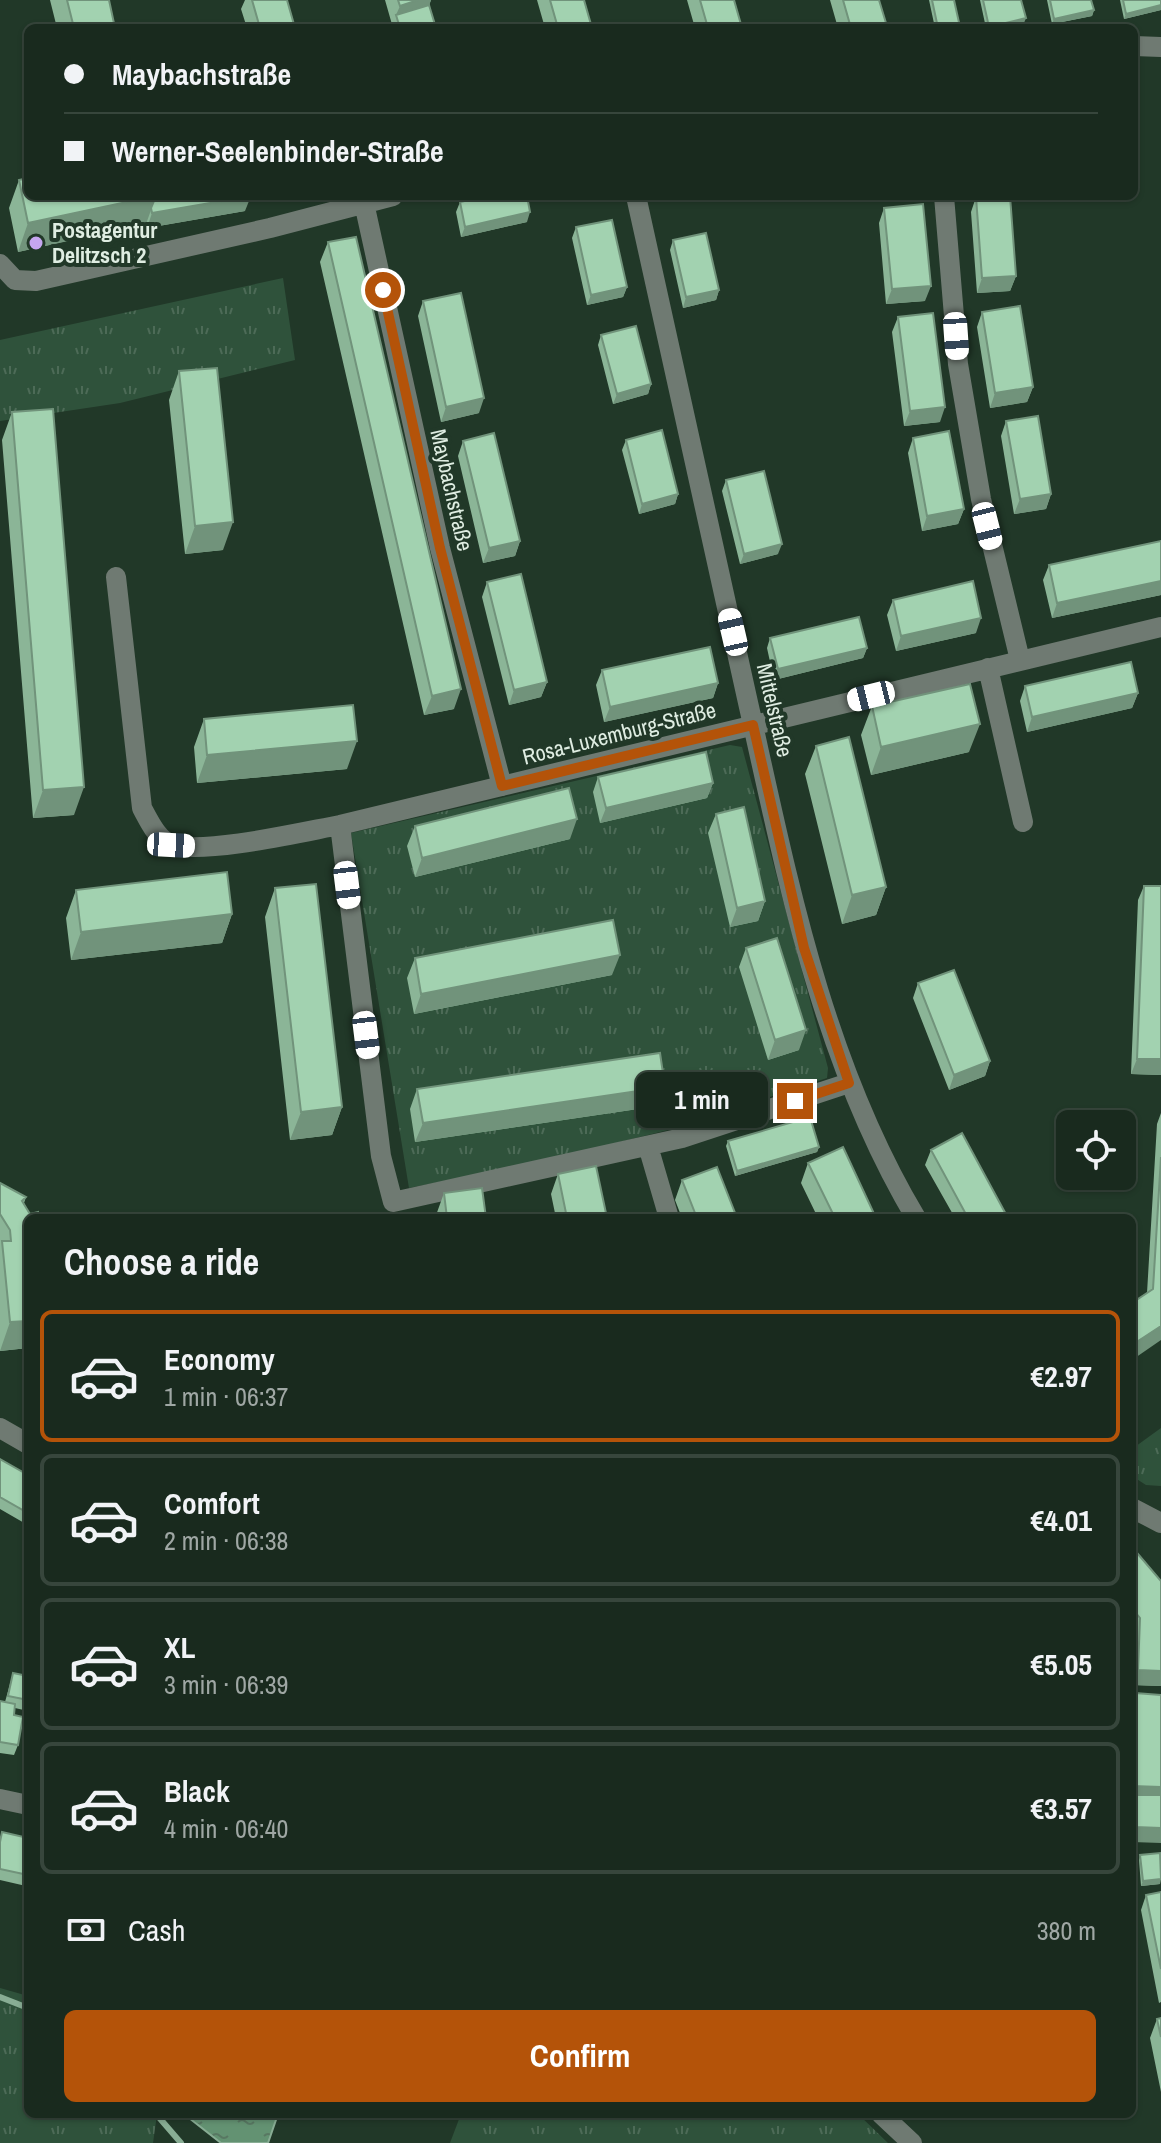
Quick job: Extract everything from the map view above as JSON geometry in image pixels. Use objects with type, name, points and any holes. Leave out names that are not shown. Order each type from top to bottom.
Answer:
[{"type":"street","points":[[1138,46],[1161,47]]},
{"type":"street","points":[[0,264],[15,280],[36,281],[270,228],[376,200]]},
{"type":"street","name":"Mittelstraße","points":[[637,200],[804,948],[849,1083],[888,1171],[914,1214]]},
{"type":"street","points":[[944,200],[958,364],[981,499],[1020,660]]},
{"type":"street","name":"Maybachstraße","points":[[364,203],[440,548],[502,786]]},
{"type":"street","name":"Rosa-Luxemburg-Straße","points":[[116,577],[142,808],[154,829],[171,845],[242,842],[340,825],[1161,627]]},
{"type":"street","points":[[988,668],[1023,822]]},
{"type":"street","points":[[340,825],[381,1156],[393,1202],[648,1146],[849,1083]]},
{"type":"street","points":[[648,1146],[668,1214]]},
{"type":"street","points":[[0,1428],[24,1442]]},
{"type":"street","points":[[1136,1506],[1161,1506]]},
{"type":"street","points":[[1136,1508],[1161,1523]]},
{"type":"street","points":[[0,1799],[24,1804]]},
{"type":"street","points":[[885,2118],[912,2143]]},
{"type":"green space","points":[[283,278],[295,360],[120,403],[0,421],[0,340]]},
{"type":"green space","points":[[730,745],[742,747],[828,1068],[827,1078],[676,1128],[539,1162],[409,1188],[351,833]]},
{"type":"green space","points":[[1161,1428],[1161,1486],[1146,1485],[1136,1479],[1136,1446]]},
{"type":"green space","points":[[0,1988],[24,1995],[24,2118],[156,2118],[153,2143],[0,2143]]},
{"type":"green space","points":[[459,2118],[862,2118],[888,2143],[450,2143]]},
{"type":"water","points":[[189,2118],[277,2118],[268,2143],[221,2143]]},
{"type":"building","points":[[67,0],[109,0],[114,24],[73,24]]},
{"type":"building","points":[[252,0],[287,0],[294,24],[259,24]]},
{"type":"building","points":[[398,0],[418,0],[400,6]]},
{"type":"building","points":[[550,0],[584,0],[591,24],[557,24]]},
{"type":"building","points":[[700,0],[734,0],[741,24],[707,24]]},
{"type":"building","points":[[843,0],[879,0],[886,23],[850,24]]},
{"type":"building","points":[[932,0],[954,0],[959,24],[937,24]]},
{"type":"building","points":[[983,0],[1021,0],[1026,18],[988,24]]},
{"type":"building","points":[[1050,0],[1091,0],[1094,10],[1054,19]]},
{"type":"building","points":[[1123,0],[1161,0],[1161,5],[1126,14]]},
{"type":"building","points":[[429,5],[435,24],[399,24],[396,15]]},
{"type":"building","points":[[24,179],[24,200],[136,200],[28,223],[19,180]]},
{"type":"building","points":[[154,200],[228,200],[152,213]]},
{"type":"building","points":[[528,200],[530,212],[465,227],[460,202]]},
{"type":"building","points":[[976,200],[1010,200],[1016,276],[982,278]]},
{"type":"building","points":[[923,204],[931,286],[892,289],[884,208]]},
{"type":"building","points":[[612,220],[627,287],[591,295],[576,227]]},
{"type":"building","points":[[706,233],[719,290],[686,297],[673,240]]},
{"type":"building","points":[[356,237],[461,689],[432,696],[328,242]]},
{"type":"building","points":[[461,293],[484,398],[446,407],[423,301]]},
{"type":"building","points":[[1020,306],[1033,387],[995,393],[982,312]]},
{"type":"building","points":[[933,313],[945,407],[910,411],[898,317]]},
{"type":"building","points":[[636,326],[651,384],[617,394],[601,335]]},
{"type":"building","points":[[217,368],[233,522],[195,526],[179,371]]},
{"type":"building","points":[[53,409],[84,787],[43,790],[12,412]]},
{"type":"building","points":[[1038,416],[1051,494],[1020,499],[1006,421]]},
{"type":"building","points":[[662,430],[678,494],[642,504],[626,440]]},
{"type":"building","points":[[949,431],[964,509],[927,516],[913,438]]},
{"type":"building","points":[[494,433],[520,541],[489,548],[463,441]]},
{"type":"building","points":[[764,471],[782,544],[744,554],[726,480]]},
{"type":"building","points":[[1161,541],[1161,581],[1057,603],[1049,565]]},
{"type":"building","points":[[521,574],[547,682],[514,690],[487,582]]},
{"type":"building","points":[[973,581],[981,618],[901,636],[893,600]]},
{"type":"building","points":[[859,617],[867,648],[778,669],[770,638]]},
{"type":"building","points":[[710,647],[718,683],[610,707],[602,670]]},
{"type":"building","points":[[1131,662],[1138,693],[1032,717],[1025,686]]},
{"type":"building","points":[[970,684],[980,724],[881,747],[872,706]]},
{"type":"building","points":[[353,705],[357,741],[207,755],[204,719]]},
{"type":"building","points":[[849,737],[886,887],[852,895],[816,746]]},
{"type":"building","points":[[706,752],[713,783],[606,808],[598,777]]},
{"type":"building","points":[[569,788],[577,819],[422,858],[415,826]]},
{"type":"building","points":[[744,807],[765,901],[737,908],[716,814]]},
{"type":"building","points":[[227,872],[232,914],[81,932],[76,890]]},
{"type":"building","points":[[316,884],[342,1107],[301,1112],[275,888]]},
{"type":"building","points":[[1144,886],[1161,886],[1161,1059],[1137,1059]]},
{"type":"building","points":[[613,920],[620,955],[421,994],[415,958]]},
{"type":"building","points":[[777,938],[806,1030],[775,1040],[746,948]]},
{"type":"building","points":[[954,970],[990,1061],[954,1075],[918,983]]},
{"type":"building","points":[[660,1053],[665,1087],[423,1123],[417,1089]]},
{"type":"building","points":[[810,1117],[819,1147],[737,1171],[728,1141]]},
{"type":"building","points":[[962,1133],[1006,1214],[966,1214],[931,1150]]},
{"type":"building","points":[[843,1147],[874,1214],[833,1214],[808,1163]]},
{"type":"building","points":[[1161,1157],[1161,1326],[1136,1342],[1136,1300],[1153,1289]]},
{"type":"building","points":[[596,1166],[606,1214],[566,1214],[558,1174]]},
{"type":"building","points":[[717,1167],[735,1214],[695,1214],[682,1180]]},
{"type":"building","points":[[0,1183],[26,1197],[22,1201],[30,1214],[24,1214],[24,1321],[10,1322],[2,1241],[11,1241],[10,1230],[0,1214]]},
{"type":"building","points":[[482,1188],[485,1214],[447,1214],[444,1193]]},
{"type":"building","points":[[0,1459],[24,1473],[24,1511],[0,1497]]},
{"type":"building","points":[[1136,1552],[1161,1581],[1161,1671],[1138,1670],[1140,1618],[1136,1613]]},
{"type":"building","points":[[13,1673],[24,1675],[24,1699],[8,1696]]},
{"type":"building","points":[[1136,1693],[1161,1695],[1161,1787],[1136,1786]]},
{"type":"building","points":[[0,1701],[15,1704],[14,1715],[23,1717],[18,1745],[0,1742]]},
{"type":"building","points":[[1136,1795],[1161,1795],[1161,1828],[1136,1827]]},
{"type":"building","points":[[2,1832],[24,1837],[24,1874],[0,1869]]},
{"type":"building","points":[[1160,1853],[1161,1879],[1143,1881],[1140,1855]]},
{"type":"building","points":[[1161,1892],[1161,1969],[1146,1895]]},
{"type":"waterway","points":[[0,1997],[24,2006]]},
{"type":"waterway","points":[[159,2118],[181,2143]]},
{"type":"place","name":"Postagentur Delitzsch 2","points":[[36,243]]},
{"type":"route","points":[[383,290],[440,548],[502,786],[753,725],[804,948],[849,1083],[795,1101]]}]
